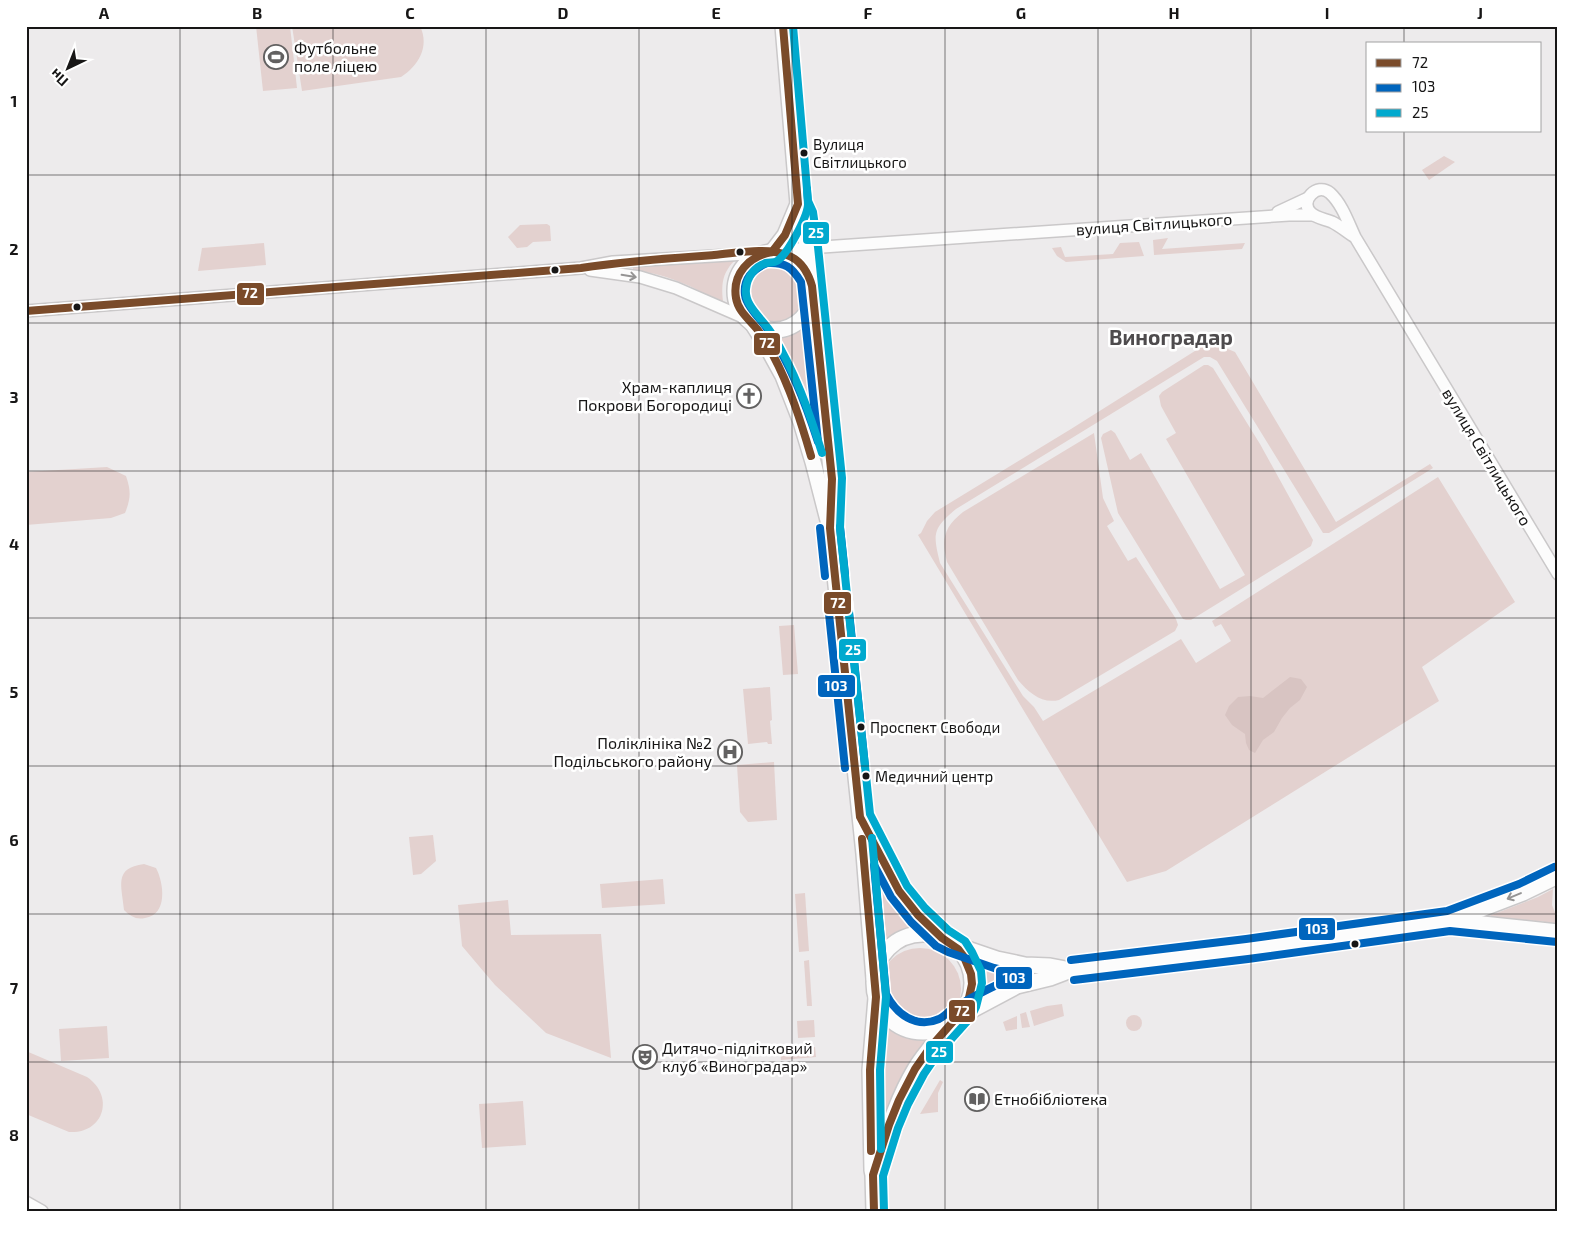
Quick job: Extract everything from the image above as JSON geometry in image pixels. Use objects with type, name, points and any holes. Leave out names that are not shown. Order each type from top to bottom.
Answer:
[{"type":"street","points":[[783,26],[798,204],[803,214],[808,248],[832,479],[830,528],[860,817],[876,997],[870,1070],[874,1211]]},
{"type":"street","points":[[1317,190],[1329,192],[1333,196],[1334,208],[1326,217],[1316,216],[1308,210],[1308,198],[1317,190]]},
{"type":"street","name":"вулиця Світлицького","points":[[1333,196],[1342,209],[1355,236],[1558,574]]},
{"type":"street","name":"вулиця Світлицького","points":[[1267,216],[1308,198]]},
{"type":"street","points":[[798,204],[785,236],[767,252],[744,266],[736,280],[735,296],[737,304],[766,345],[783,376],[801,422],[830,528]]},
{"type":"street","name":"вулиця Світлицького","points":[[26,311],[581,268],[613,262],[1267,216],[1316,216],[1332,222],[1355,236]]},
{"type":"street","points":[[749,320],[759,327],[775,330],[797,322],[808,310],[812,287],[804,266],[793,257],[767,252]]},
{"type":"street","name":"вулиця Світлицького","points":[[581,268],[640,277],[676,288],[749,320]]},
{"type":"street","points":[[860,817],[899,891],[918,915],[964,957],[971,974],[972,984],[968,1002],[915,1069],[889,1124],[873,1175]]},
{"type":"street","points":[[876,997],[884,1013],[898,1025],[906,1029],[924,1032],[933,1031],[1017,986],[1050,978],[1070,970],[1247,949],[1450,921],[1523,893],[1558,876]]},
{"type":"street","points":[[1450,921],[1558,932]]},
{"type":"street","points":[[874,978],[884,953],[906,937],[924,934],[989,957],[1025,965],[1050,966],[1070,970]]},
{"type":"street","points":[[26,1202],[42,1211]]},
{"type":"shaded area","name":"Футбольне поле ліцею","points":[[256,26],[290,26],[297,88],[263,91]]},
{"type":"shaded area","points":[[292,26],[420,26],[424,41],[421,55],[417,62],[401,77],[302,91]]},
{"type":"shaded area","points":[[1444,156],[1455,162],[1429,180],[1422,170]]},
{"type":"shaded area","points":[[547,224],[550,226],[551,241],[533,242],[527,247],[517,248],[508,237],[520,225]]},
{"type":"shaded area","points":[[1168,238],[1162,249],[1245,243],[1242,249],[1154,255],[1153,240]]},
{"type":"shaded area","points":[[1139,242],[1144,256],[1066,262],[1057,256],[1052,248],[1061,247],[1065,257],[1113,254],[1120,243]]},
{"type":"shaded area","points":[[264,243],[266,265],[198,271],[202,248]]},
{"type":"shaded area","points":[[736,259],[728,268],[724,278],[722,288],[723,301],[720,304],[711,297],[678,281],[633,270],[633,265]]},
{"type":"shaded area","points":[[771,260],[783,262],[794,269],[801,280],[803,292],[801,304],[794,315],[783,322],[771,324],[759,322],[748,315],[741,304],[739,292],[741,280],[748,269],[759,262]]},
{"type":"shaded area","points":[[809,320],[823,430],[818,432],[796,383],[764,338],[777,338],[789,335]]},
{"type":"shaded area","points":[[1206,344],[1216,344],[1235,352],[1336,522],[1430,464],[1433,468],[1329,533],[1323,533],[1217,361],[1210,357],[1204,357],[956,509],[942,522],[936,533],[936,545],[940,563],[1023,696],[1034,707],[1043,721],[1181,639],[1196,663],[1231,641],[1221,624],[1215,627],[1212,621],[1438,477],[1515,602],[1422,667],[1439,701],[1166,871],[1127,882],[918,535],[935,512]]},
{"type":"shaded area","points":[[1204,365],[1213,368],[1260,444],[1313,540],[1311,546],[1191,620],[1186,620],[1183,619],[1118,513],[1101,438],[1103,434],[1111,430],[1115,433],[1130,460],[1141,453],[1220,589],[1245,575],[1166,439],[1176,433],[1161,406],[1159,396],[1162,392]]},
{"type":"shaded area","points":[[1094,433],[1103,498],[1114,521],[1107,526],[1128,561],[1136,557],[1178,625],[1175,631],[1059,700],[1041,699],[1031,693],[1018,680],[947,562],[944,540],[948,528],[963,512]]},
{"type":"shaded area","points":[[107,467],[126,476],[130,494],[125,513],[111,518],[26,525],[26,472]]},
{"type":"shaded area","points":[[794,625],[798,674],[783,675],[779,626]]},
{"type":"shaded area","points":[[1290,677],[1301,679],[1307,687],[1300,700],[1290,708],[1274,732],[1263,740],[1255,753],[1249,750],[1245,734],[1232,725],[1225,715],[1229,706],[1238,697],[1263,698]]},
{"type":"shaded area","points":[[770,687],[772,744],[767,742],[748,744],[743,689]]},
{"type":"shaded area","points":[[774,762],[777,820],[748,822],[740,812],[737,765]]},
{"type":"shaded area","points":[[433,835],[436,861],[421,874],[413,875],[409,837]]},
{"type":"shaded area","points":[[868,851],[889,891],[919,925],[919,929],[897,936],[879,951]]},
{"type":"shaded area","points":[[144,864],[156,868],[159,874],[162,890],[161,905],[152,916],[136,918],[124,910],[122,879],[128,870],[134,866]]},
{"type":"shaded area","points":[[663,879],[665,904],[602,908],[600,884]]},
{"type":"shaded area","points":[[1553,889],[1552,905],[1558,920],[1558,926],[1541,921],[1476,921],[1538,897]]},
{"type":"shaded area","points":[[805,893],[809,951],[799,952],[795,894]]},
{"type":"shaded area","points":[[508,900],[511,935],[601,934],[611,1058],[546,1033],[495,985],[462,946],[458,905]]},
{"type":"shaded area","points":[[920,948],[936,951],[949,960],[958,973],[961,989],[958,1005],[949,1018],[936,1027],[920,1030],[904,1027],[891,1018],[882,1005],[879,989],[882,973],[891,960],[904,951]]},
{"type":"shaded area","points":[[972,957],[1037,971],[1038,976],[971,1006],[978,987]]},
{"type":"shaded area","points":[[809,960],[812,1006],[807,1006],[804,961]]},
{"type":"shaded area","points":[[1062,1004],[1064,1016],[1034,1026],[1030,1011]]},
{"type":"shaded area","points":[[875,1007],[884,1021],[895,1031],[910,1037],[926,1038],[927,1042],[897,1087],[878,1127]]},
{"type":"shaded area","points":[[1026,1012],[1030,1027],[1022,1028],[1020,1014]]},
{"type":"shaded area","points":[[1134,1015],[1140,1017],[1142,1023],[1140,1029],[1134,1031],[1128,1029],[1126,1023],[1128,1017]]},
{"type":"shaded area","points":[[1017,1016],[1017,1029],[1006,1031],[1003,1022]]},
{"type":"shaded area","points":[[814,1020],[815,1037],[798,1038],[797,1021]]},
{"type":"shaded area","points":[[107,1026],[109,1058],[61,1061],[59,1029]]},
{"type":"shaded area","points":[[780,1047],[785,1047],[786,1050],[815,1047],[816,1057],[781,1060]]},
{"type":"shaded area","points":[[26,1051],[87,1077],[96,1085],[103,1103],[102,1112],[91,1127],[81,1131],[69,1132],[26,1114]]},
{"type":"shaded area","points":[[940,1080],[943,1082],[938,1093],[938,1112],[920,1114]]},
{"type":"shaded area","points":[[523,1101],[526,1145],[482,1148],[479,1104]]},
{"type":"transit line","name":"72","points":[[772,252],[785,235],[798,204],[783,26]]},
{"type":"transit line","name":"25","points":[[793,26],[808,201],[813,212],[818,247],[842,478],[840,528],[870,814],[907,886],[925,908],[948,930],[965,941],[981,971],[982,983],[976,1007],[971,1017],[937,1055],[924,1074],[908,1104],[898,1128],[883,1176],[884,1211]]},
{"type":"transit line","name":"25","points":[[807,189],[807,211],[796,235],[777,261],[762,264],[752,273],[748,280],[746,295],[751,307],[768,328],[788,362],[807,407],[822,453]]},
{"type":"transit line","name":"72","points":[[26,311],[581,268],[751,251],[769,251],[787,255],[800,263],[806,271],[812,286],[832,479],[830,528],[860,817],[899,891],[918,915],[942,938],[958,949],[964,957],[971,974],[972,984],[968,1002],[963,1010],[929,1049],[915,1069],[899,1100],[873,1175],[874,1211]]},
{"type":"transit line","name":"72","points":[[772,252],[756,257],[744,268],[737,281],[735,289],[736,298],[741,311],[770,348],[795,405],[811,456]]},
{"type":"transit line","name":"103","points":[[767,263],[779,263],[787,266],[801,282],[818,442],[790,369],[775,341],[746,299],[747,279],[757,268],[767,263]]},
{"type":"transit line","name":"103","points":[[840,527],[845,574]]},
{"type":"transit line","name":"103","points":[[820,528],[825,576]]},
{"type":"transit line","name":"103","points":[[848,602],[865,766]]},
{"type":"transit line","name":"103","points":[[828,604],[845,768]]},
{"type":"transit line","name":"25","points":[[872,838],[886,997],[880,1070],[881,1149]]},
{"type":"transit line","name":"72","points":[[862,839],[876,997],[870,1070],[871,1151]]},
{"type":"transit line","name":"103","points":[[874,865],[891,897],[911,922],[936,946],[994,968],[1024,975],[984,991],[931,1022],[915,1021],[901,1013],[895,1008],[886,994],[874,865]]},
{"type":"transit line","name":"103","points":[[1071,960],[1246,939],[1447,911],[1519,884],[1554,867]]},
{"type":"transit line","name":"103","points":[[1074,980],[1248,959],[1450,931],[1557,942]]},
{"type":"place","name":"Футбольне поле ліцею","points":[[276,57]]},
{"type":"place","name":"Вулиця Світлицького","points":[[804,153]]},
{"type":"place","name":"Храм-каплиця Покрови Богородиці","points":[[749,396]]},
{"type":"place","name":"Проспект Свободи","points":[[861,727]]},
{"type":"place","name":"Поліклініка №2 Подільського району","points":[[730,752]]},
{"type":"place","name":"Медичний центр","points":[[866,776]]},
{"type":"place","name":"Дитячо-підлітковий клуб «Виноградар»","points":[[645,1057]]},
{"type":"place","name":"Етнобібліотека","points":[[977,1099]]},
{"type":"district","name":"Виноградар","points":[[1171,338]]}]
